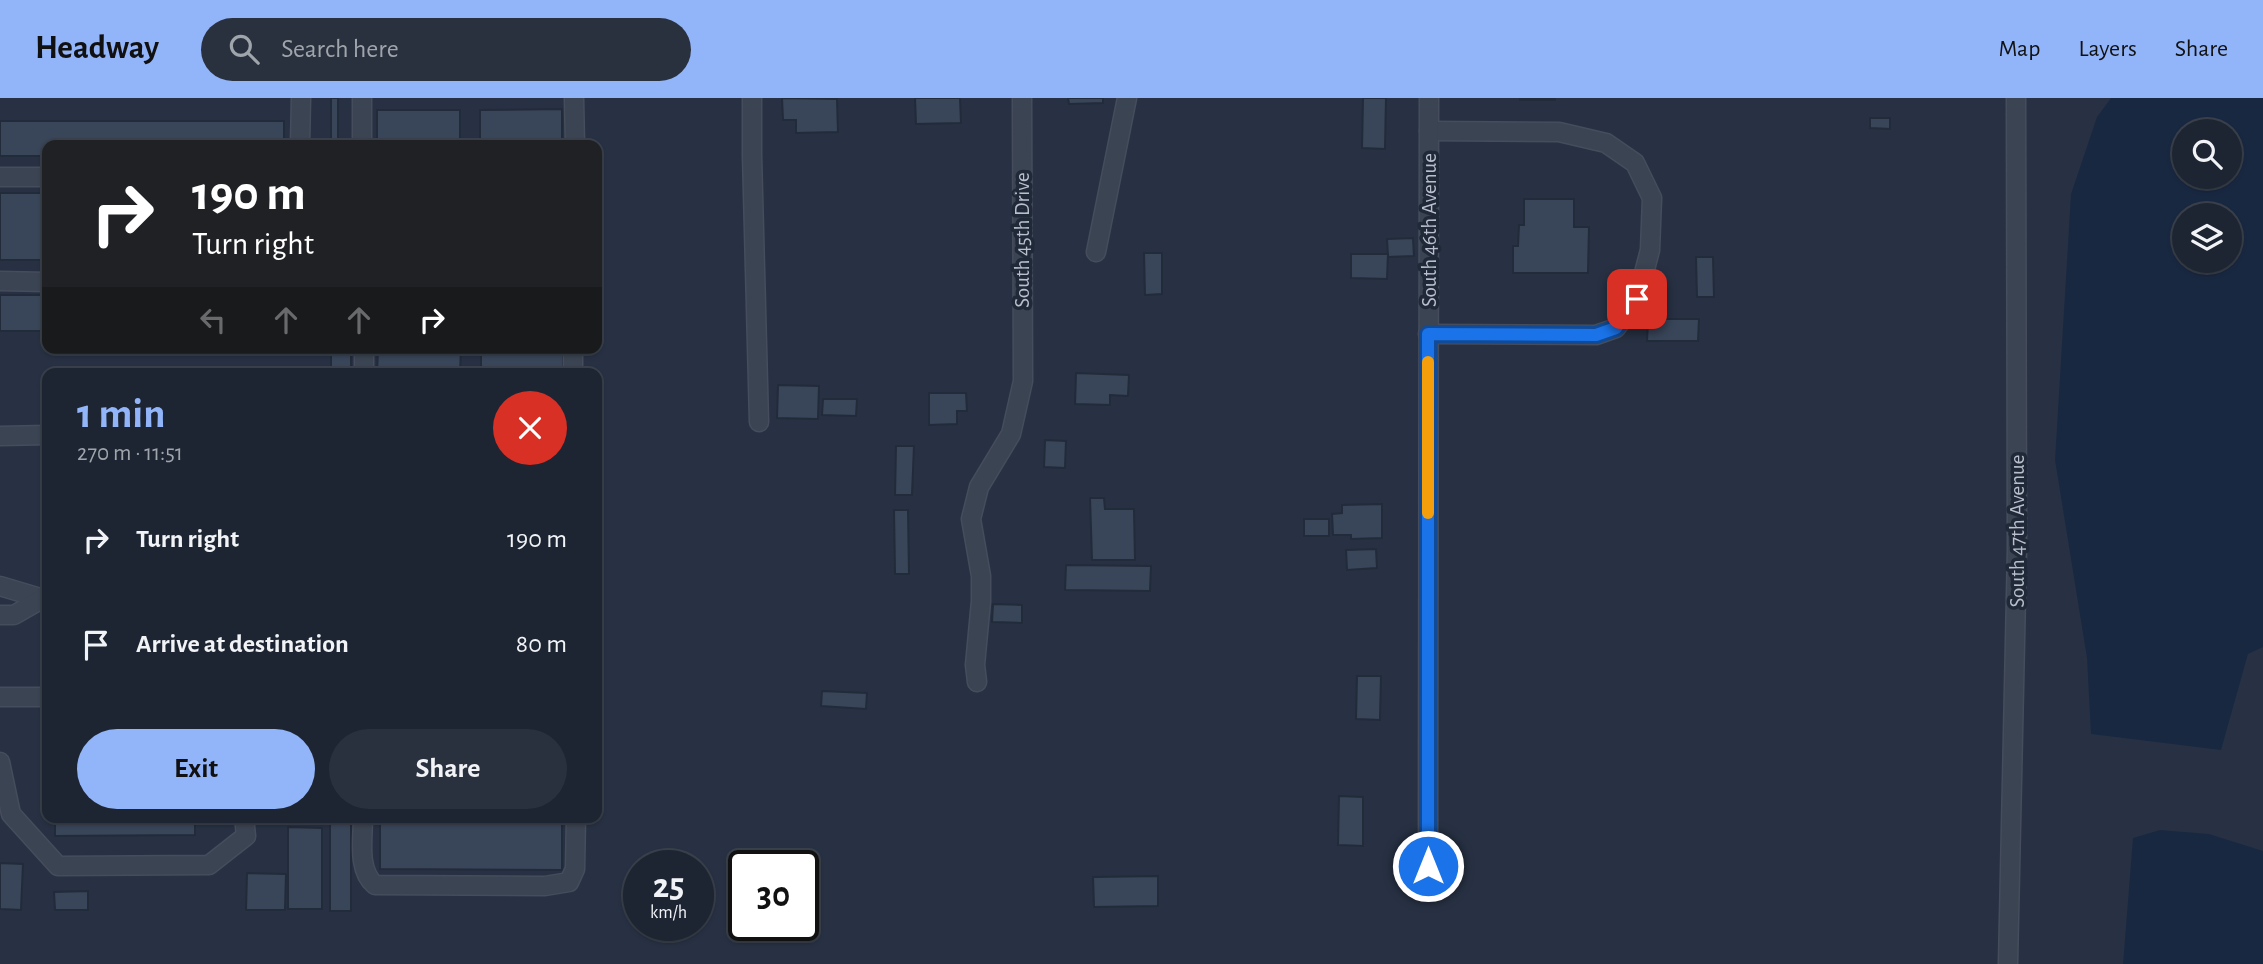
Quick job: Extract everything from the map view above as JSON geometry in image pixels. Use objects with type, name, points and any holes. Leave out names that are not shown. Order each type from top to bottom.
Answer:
[{"type":"street","points":[[300,140],[301,98]]},
{"type":"street","points":[[362,98],[362,140]]},
{"type":"street","points":[[575,98],[575,140]]},
{"type":"street","points":[[752,98],[759,422]]},
{"type":"street","name":"South 45th Drive","points":[[977,682],[975,665],[981,610],[981,576],[971,519],[979,487],[1011,434],[1023,382],[1022,98]]},
{"type":"street","points":[[1096,252],[1128,98]]},
{"type":"street","name":"South 46th Avenue","points":[[1428,866],[1429,98]]},
{"type":"street","name":"South 47th Avenue","points":[[2008,964],[2017,548],[2016,98]]},
{"type":"street","points":[[1428,334],[1596,335],[1616,328],[1637,299],[1650,250],[1652,198],[1635,163],[1606,143],[1559,132],[1429,131]]},
{"type":"street","points":[[0,177],[42,177]]},
{"type":"street","points":[[0,281],[42,282]]},
{"type":"street","points":[[0,436],[42,435]]},
{"type":"street","points":[[0,586],[42,598]]},
{"type":"street","points":[[0,615],[14,615],[42,601]]},
{"type":"street","points":[[0,697],[42,696]]},
{"type":"street","points":[[0,762],[11,814],[58,866],[209,865],[246,836],[245,823]]},
{"type":"street","points":[[363,823],[366,878],[375,885],[545,886],[569,882],[575,869],[576,823]]},
{"type":"water","points":[[2111,98],[2263,98],[2263,647],[2248,654],[2221,750],[2091,734],[2087,658],[2055,460],[2071,194],[2097,117]]},
{"type":"water","points":[[2160,830],[2209,834],[2263,851],[2263,964],[2123,964],[2133,838]]},
{"type":"building","points":[[331,98],[338,98],[338,140],[331,140]]},
{"type":"building","points":[[782,98],[837,99],[838,132],[796,133],[796,120],[783,120]]},
{"type":"building","points":[[915,98],[960,98],[961,123],[916,124]]},
{"type":"building","points":[[1068,98],[1103,98],[1103,103],[1069,104]]},
{"type":"building","points":[[1363,98],[1386,98],[1385,149],[1362,148]]},
{"type":"building","points":[[1555,98],[1555,100],[1520,100]]},
{"type":"building","points":[[562,109],[562,140],[480,140],[480,110]]},
{"type":"building","points":[[377,110],[460,110],[460,140],[377,140]]},
{"type":"building","points":[[1870,118],[1890,118],[1890,129],[1870,128]]},
{"type":"building","points":[[0,121],[284,121],[284,140],[42,140],[42,156],[0,156]]},
{"type":"building","points":[[0,193],[42,193],[42,260],[0,260]]},
{"type":"building","points":[[1524,199],[1574,199],[1574,227],[1589,227],[1588,273],[1513,273],[1513,246],[1518,246],[1519,225],[1524,225]]},
{"type":"building","points":[[1413,238],[1414,256],[1388,257],[1387,239]]},
{"type":"building","points":[[1144,253],[1162,253],[1162,294],[1145,295]]},
{"type":"building","points":[[1351,254],[1388,254],[1387,279],[1351,278]]},
{"type":"building","points":[[1696,257],[1713,257],[1714,297],[1697,297]]},
{"type":"building","points":[[0,295],[42,295],[42,331],[0,331]]},
{"type":"building","points":[[1648,319],[1699,319],[1698,341],[1647,341]]},
{"type":"building","points":[[331,354],[351,354],[351,368],[331,368]]},
{"type":"building","points":[[378,354],[461,354],[460,368],[377,368]]},
{"type":"building","points":[[481,354],[563,354],[563,368],[481,368]]},
{"type":"building","points":[[1076,373],[1129,375],[1128,396],[1110,395],[1110,405],[1075,404]]},
{"type":"building","points":[[778,385],[819,386],[818,419],[777,418]]},
{"type":"building","points":[[929,393],[966,393],[967,411],[957,411],[957,424],[929,425]]},
{"type":"building","points":[[823,399],[857,399],[856,416],[822,415]]},
{"type":"building","points":[[1045,440],[1066,441],[1065,468],[1044,467]]},
{"type":"building","points":[[896,446],[914,446],[912,495],[895,495]]},
{"type":"building","points":[[1090,498],[1104,498],[1105,509],[1134,509],[1135,560],[1092,560]]},
{"type":"building","points":[[1382,504],[1382,538],[1351,539],[1351,535],[1333,535],[1332,514],[1342,513],[1342,505]]},
{"type":"building","points":[[894,510],[908,510],[909,574],[895,574]]},
{"type":"building","points":[[1304,519],[1329,519],[1329,536],[1304,536]]},
{"type":"building","points":[[1376,549],[1377,568],[1347,570],[1346,550]]},
{"type":"building","points":[[1066,565],[1151,566],[1150,591],[1065,590]]},
{"type":"building","points":[[993,604],[1022,605],[1022,623],[992,622]]},
{"type":"building","points":[[1357,676],[1381,676],[1380,720],[1356,719]]},
{"type":"building","points":[[822,691],[867,693],[866,709],[821,706]]},
{"type":"building","points":[[1339,796],[1363,797],[1363,846],[1338,845]]},
{"type":"building","points":[[55,823],[195,823],[195,835],[55,836]]},
{"type":"building","points":[[330,823],[351,823],[351,911],[330,911]]},
{"type":"building","points":[[380,823],[562,823],[562,870],[380,869]]},
{"type":"building","points":[[288,827],[322,828],[322,909],[288,909]]},
{"type":"building","points":[[0,863],[23,864],[21,910],[0,909]]},
{"type":"building","points":[[247,873],[286,874],[285,910],[246,910]]},
{"type":"building","points":[[1158,876],[1158,906],[1094,907],[1093,877]]},
{"type":"building","points":[[88,891],[88,910],[55,910],[54,892]]},
{"type":"slow traffic","points":[[1428,362],[1428,513]]},
{"type":"route","points":[[1428,866],[1428,334],[1596,335],[1616,328],[1637,299]]}]
